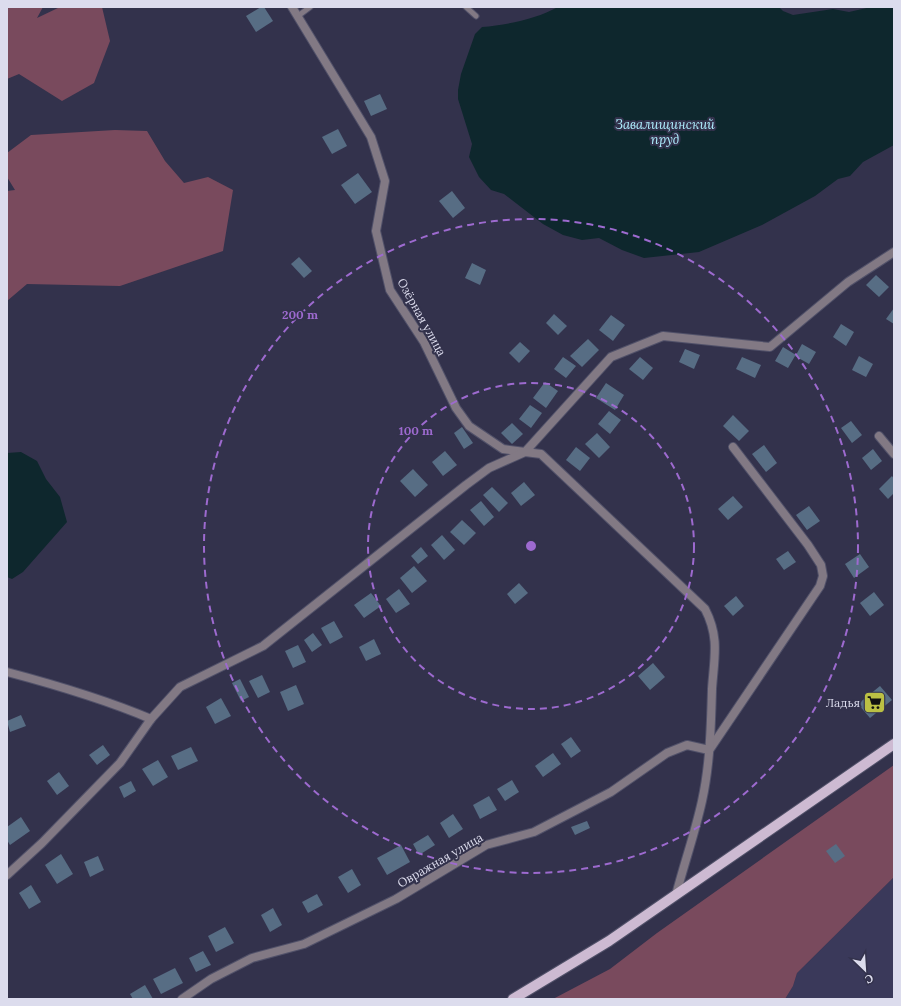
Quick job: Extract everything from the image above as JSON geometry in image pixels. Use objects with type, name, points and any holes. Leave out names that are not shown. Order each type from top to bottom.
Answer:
[{"type":"main road","points":[[512,999],[609,942],[894,744]]},
{"type":"street","name":"Озёрная улица","points":[[292,7],[371,136],[385,181],[376,231],[390,290],[424,342],[456,408],[468,426],[503,449],[541,454],[705,609],[712,622],[716,638],[709,750],[702,800],[676,895]]},
{"type":"street","points":[[7,875],[42,843],[120,763],[151,719],[180,687],[263,646],[466,484],[489,468],[525,452],[612,357],[663,336],[770,347],[848,282],[894,252]]},
{"type":"street","points":[[879,436],[894,454]]},
{"type":"street","points":[[709,750],[820,586],[823,576],[821,565],[808,545],[733,447]]},
{"type":"street","points":[[7,672],[63,687],[112,703],[151,719]]},
{"type":"street","name":"Овражная улица","points":[[182,999],[212,979],[252,958],[304,944],[396,899],[486,845],[541,828],[611,792],[667,753],[687,745],[709,750]]},
{"type":"lane","points":[[298,16],[310,7]]},
{"type":"lane","points":[[466,7],[476,16]]},
{"type":"shaded area","points":[[7,7],[43,7],[37,18],[60,7],[102,7],[110,41],[94,83],[62,101],[19,74],[7,79]]},
{"type":"shaded area","points":[[115,130],[147,131],[165,161],[184,183],[208,177],[233,190],[223,251],[120,286],[27,284],[7,301],[7,191],[15,190],[7,177],[7,153],[31,135]]},
{"type":"shaded area","points":[[894,765],[894,877],[797,973],[793,986],[785,999],[553,999],[610,969],[657,933]]},
{"type":"shaded area","points":[[894,877],[894,999],[785,999],[793,986],[797,973]]},
{"type":"water","name":"Завалищинский пруд","points":[[558,7],[779,7],[783,11],[793,15],[833,9],[849,12],[871,7],[894,7],[894,145],[863,162],[850,176],[838,179],[815,196],[762,225],[699,252],[644,258],[622,250],[599,238],[582,240],[563,235],[543,224],[504,194],[491,190],[479,177],[469,157],[472,144],[458,99],[461,74],[475,34],[482,27],[521,21]]},
{"type":"water","points":[[21,452],[37,461],[46,479],[60,497],[67,522],[23,572],[12,579],[7,577],[7,453]]},
{"type":"building","points":[[261,7],[264,7],[273,21],[256,32],[246,16]]},
{"type":"building","points":[[380,94],[387,109],[371,116],[364,101]]},
{"type":"building","points":[[338,129],[347,146],[332,154],[322,137]]},
{"type":"building","points":[[358,173],[372,192],[355,204],[341,185]]},
{"type":"building","points":[[452,191],[465,208],[453,218],[439,201]]},
{"type":"building","points":[[299,257],[312,271],[304,278],[291,264]]},
{"type":"building","points":[[472,263],[486,270],[480,285],[465,278]]},
{"type":"building","points":[[876,275],[889,287],[879,297],[866,285]]},
{"type":"building","points":[[894,308],[894,324],[886,319]]},
{"type":"building","points":[[554,314],[567,326],[558,335],[546,323]]},
{"type":"building","points":[[611,315],[625,325],[613,341],[599,330]]},
{"type":"building","points":[[841,324],[854,332],[846,346],[833,337]]},
{"type":"building","points":[[588,339],[599,350],[582,367],[570,356]]},
{"type":"building","points":[[520,342],[530,351],[519,363],[509,353]]},
{"type":"building","points":[[802,344],[816,352],[809,364],[795,356],[788,368],[775,361],[783,347],[796,355]]},
{"type":"building","points":[[685,349],[700,355],[694,369],[679,362]]},
{"type":"building","points":[[859,356],[873,364],[866,377],[852,370]]},
{"type":"building","points":[[563,357],[576,366],[566,378],[554,369]]},
{"type":"building","points":[[640,357],[653,368],[643,380],[629,369]]},
{"type":"building","points":[[742,357],[761,365],[755,378],[736,369]]},
{"type":"building","points":[[545,382],[558,391],[546,408],[533,398]]},
{"type":"building","points":[[606,383],[624,395],[615,410],[596,398]]},
{"type":"building","points":[[530,405],[542,413],[531,428],[519,419]]},
{"type":"building","points":[[609,411],[621,420],[610,434],[598,424]]},
{"type":"building","points":[[733,415],[749,431],[739,441],[723,426]]},
{"type":"building","points":[[851,421],[862,435],[852,443],[841,428]]},
{"type":"building","points":[[512,423],[523,434],[512,444],[501,433]]},
{"type":"building","points":[[462,427],[473,443],[464,449],[454,433]]},
{"type":"building","points":[[597,433],[610,447],[599,458],[585,444]]},
{"type":"building","points":[[764,445],[777,463],[766,472],[752,454]]},
{"type":"building","points":[[576,447],[590,458],[580,471],[566,460]]},
{"type":"building","points":[[873,449],[882,461],[871,470],[862,458]]},
{"type":"building","points":[[445,451],[457,465],[443,476],[432,462]]},
{"type":"building","points":[[413,469],[428,485],[415,497],[400,481]]},
{"type":"building","points":[[892,476],[894,479],[894,493],[888,499],[879,489]]},
{"type":"building","points":[[524,482],[535,495],[521,506],[511,493]]},
{"type":"building","points":[[492,487],[508,503],[499,512],[483,495]]},
{"type":"building","points":[[733,496],[743,507],[728,520],[718,509]]},
{"type":"building","points":[[481,501],[494,517],[484,526],[470,510]]},
{"type":"building","points":[[809,506],[820,521],[807,530],[796,515]]},
{"type":"building","points":[[462,520],[476,533],[464,545],[450,532]]},
{"type":"building","points":[[442,535],[455,550],[444,560],[431,545]]},
{"type":"building","points":[[421,547],[428,556],[418,564],[411,556]]},
{"type":"building","points":[[788,551],[796,562],[784,570],[776,559]]},
{"type":"building","points":[[860,554],[869,567],[854,578],[845,564]]},
{"type":"building","points":[[414,566],[427,581],[412,593],[400,578]]},
{"type":"building","points":[[519,583],[528,593],[515,604],[507,594]]},
{"type":"building","points":[[399,589],[410,604],[396,613],[386,599]]},
{"type":"building","points":[[874,592],[884,605],[870,616],[860,603]]},
{"type":"building","points":[[371,593],[381,606],[364,618],[354,605]]},
{"type":"building","points":[[736,596],[744,606],[733,616],[724,606]]},
{"type":"building","points":[[334,621],[343,637],[330,644],[321,628]]},
{"type":"building","points":[[313,633],[322,645],[312,652],[304,640]]},
{"type":"building","points":[[374,639],[381,654],[366,661],[359,647]]},
{"type":"building","points":[[298,645],[306,662],[293,668],[285,651]]},
{"type":"building","points":[[653,663],[665,677],[650,690],[638,676]]},
{"type":"building","points":[[262,675],[270,692],[258,698],[249,681]]},
{"type":"building","points":[[240,679],[249,697],[241,701],[232,683]]},
{"type":"building","points":[[296,685],[304,704],[288,711],[280,692]]},
{"type":"building","name":"Ладья","points":[[880,686],[892,700],[870,718],[858,704]]},
{"type":"building","points":[[221,698],[231,716],[215,724],[206,707]]},
{"type":"building","points":[[21,715],[26,726],[10,732],[7,721]]},
{"type":"building","points":[[571,737],[581,751],[571,758],[561,744]]},
{"type":"building","points":[[103,745],[110,755],[97,765],[89,755]]},
{"type":"building","points":[[191,747],[198,761],[178,770],[171,756]]},
{"type":"building","points":[[553,753],[561,764],[543,777],[535,766]]},
{"type":"building","points":[[158,760],[168,777],[153,786],[142,769]]},
{"type":"building","points":[[59,772],[69,786],[57,795],[47,781]]},
{"type":"building","points":[[512,780],[519,792],[505,801],[497,789]]},
{"type":"building","points":[[131,781],[136,791],[124,798],[119,787]]},
{"type":"building","points":[[489,796],[497,810],[480,819],[473,805]]},
{"type":"building","points":[[453,814],[463,829],[449,838],[440,823]]},
{"type":"building","points":[[21,817],[30,831],[10,845],[7,840],[7,827]]},
{"type":"building","points":[[587,821],[590,828],[575,835],[571,827]]},
{"type":"building","points":[[428,835],[435,845],[419,855],[413,844]]},
{"type":"building","points":[[836,844],[845,856],[835,863],[826,851]]},
{"type":"building","points":[[401,845],[410,862],[387,875],[377,858]]},
{"type":"building","points":[[61,854],[73,874],[57,884],[45,865]]},
{"type":"building","points":[[98,856],[104,870],[90,877],[84,862]]},
{"type":"building","points":[[352,869],[361,885],[348,893],[338,877]]},
{"type":"building","points":[[31,885],[41,902],[29,909],[19,893]]},
{"type":"building","points":[[317,894],[323,905],[308,913],[302,902]]},
{"type":"building","points":[[273,908],[282,925],[270,932],[261,915]]},
{"type":"building","points":[[225,927],[234,943],[216,952],[208,936]]},
{"type":"building","points":[[203,951],[211,965],[196,972],[189,958]]},
{"type":"building","points":[[175,968],[183,983],[161,994],[153,979]]},
{"type":"building","points":[[145,985],[153,999],[133,999],[130,994]]},
{"type":"place","name":"Ладья","points":[[875,702]]}]
